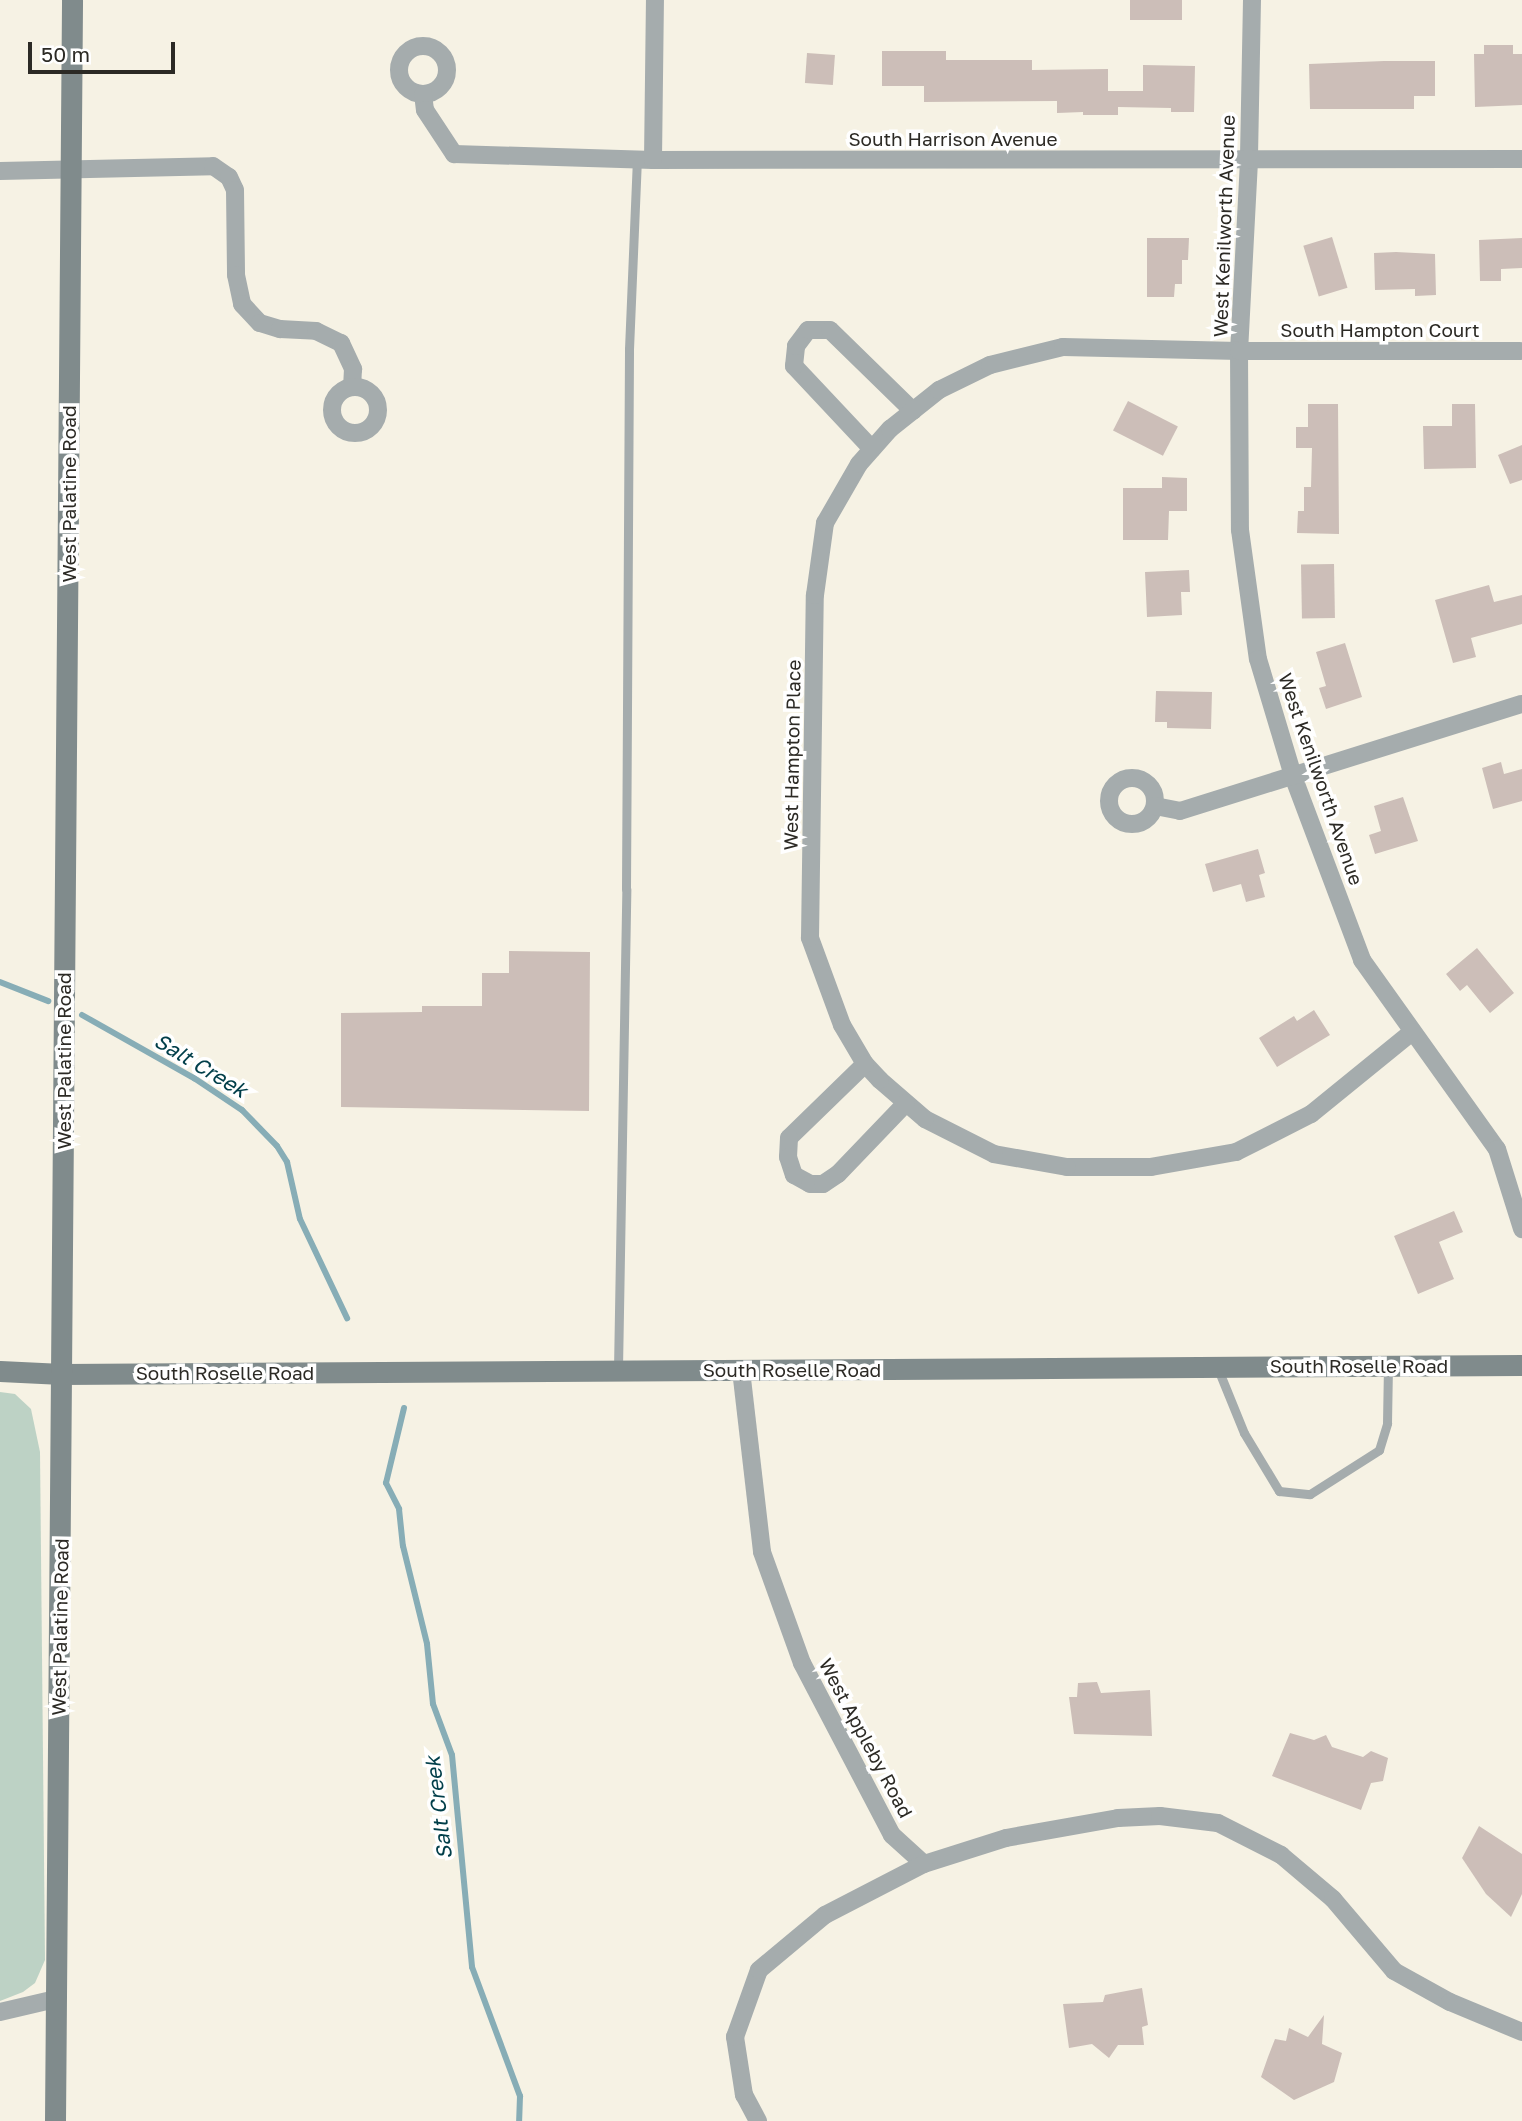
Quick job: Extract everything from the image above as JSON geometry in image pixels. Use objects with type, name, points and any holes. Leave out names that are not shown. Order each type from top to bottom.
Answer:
[{"type":"main road","name":"West Palatine Road","points":[[55,2121],[72,0]]},
{"type":"main road","name":"South Roselle Road","points":[[0,1371],[62,1374],[1522,1366]]},
{"type":"street","points":[[645,159],[655,0]]},
{"type":"street","name":"West Kenilworth Avenue","points":[[1252,0],[1249,161],[1240,351],[1240,530],[1258,659],[1293,776],[1362,960],[1497,1149],[1522,1228]]},
{"type":"street","name":"South Harrison Avenue","points":[[423,94],[425,110],[454,154],[645,159],[1522,159]]},
{"type":"street","points":[[0,171],[213,166],[229,177],[235,190],[236,275],[242,304],[260,323],[280,329],[316,331],[341,343],[353,369],[352,387]]},
{"type":"street","points":[[872,449],[794,366],[796,346],[808,330],[830,330],[913,411]]},
{"type":"street","name":"West Hampton Place","points":[[1240,351],[1063,347],[990,365],[939,390],[913,411],[859,464],[825,523],[815,595],[810,938],[842,1025],[865,1064],[925,1119],[994,1154],[1067,1167],[1151,1167],[1236,1152],[1311,1114],[1412,1032]]},
{"type":"street","name":"South Hampton Court","points":[[1240,351],[1521,350]]},
{"type":"street","points":[[1155,806],[1180,811],[1522,704]]},
{"type":"street","points":[[865,1064],[789,1138],[788,1157],[794,1175],[810,1184],[823,1184],[838,1174],[906,1102]]},
{"type":"street","name":"West Appleby Road","points":[[741,1370],[762,1552],[802,1663],[892,1835],[924,1864]]},
{"type":"street","points":[[758,2121],[744,2095],[735,2037],[758,1970],[825,1915],[924,1864],[1006,1838],[1118,1818],[1160,1816],[1218,1823],[1281,1855],[1333,1899],[1394,1970],[1450,2002],[1522,2032]]},
{"type":"street","points":[[0,2012],[56,1999]]},
{"type":"lane","points":[[618,1371],[626,889],[629,349],[645,159]]},
{"type":"lane","points":[[1217,1367],[1244,1433],[1279,1491],[1310,1493],[1379,1450],[1387,1423],[1388,1366]]},
{"type":"green space","points":[[0,1392],[15,1394],[31,1409],[40,1452],[45,1960],[35,1983],[23,1992],[0,2001]]},
{"type":"building","points":[[1130,0],[1182,0],[1182,20],[1130,20]]},
{"type":"building","points":[[1484,45],[1513,45],[1513,54],[1522,54],[1522,105],[1475,107],[1474,54],[1484,54]]},
{"type":"building","points":[[882,51],[946,51],[946,60],[1032,60],[1032,70],[1108,69],[1108,91],[1143,91],[1143,65],[1195,66],[1194,112],[1171,112],[1171,108],[1118,107],[1118,115],[1083,115],[1083,112],[1057,113],[1057,101],[924,102],[924,86],[882,86]]},
{"type":"building","points":[[807,53],[835,55],[833,85],[805,83]]},
{"type":"building","points":[[1435,61],[1435,96],[1414,96],[1414,109],[1310,109],[1309,64]]},
{"type":"building","points":[[1332,237],[1347,288],[1319,296],[1303,246]]},
{"type":"building","points":[[1147,238],[1189,238],[1188,260],[1182,260],[1182,284],[1175,284],[1174,297],[1147,297]]},
{"type":"building","points":[[1522,238],[1522,268],[1501,269],[1501,281],[1480,281],[1479,240]]},
{"type":"building","points":[[1374,253],[1435,254],[1436,295],[1415,296],[1415,289],[1375,290]]},
{"type":"building","points":[[1128,401],[1178,426],[1163,456],[1113,430]]},
{"type":"building","points":[[1308,404],[1338,404],[1339,534],[1297,533],[1298,511],[1304,511],[1304,487],[1311,487],[1312,448],[1296,448],[1296,427],[1308,427]]},
{"type":"building","points":[[1452,404],[1475,404],[1476,468],[1424,469],[1423,426],[1452,426]]},
{"type":"building","points":[[1522,445],[1522,480],[1510,484],[1498,455]]},
{"type":"building","points":[[1162,477],[1187,478],[1187,511],[1169,511],[1168,540],[1123,540],[1123,488],[1162,488]]},
{"type":"building","points":[[1334,564],[1335,618],[1302,619],[1301,565]]},
{"type":"building","points":[[1189,570],[1190,592],[1181,592],[1182,615],[1147,617],[1145,572]]},
{"type":"building","points":[[1489,585],[1494,602],[1522,595],[1522,624],[1471,638],[1476,657],[1453,663],[1435,600]]},
{"type":"building","points":[[1345,643],[1362,697],[1326,709],[1319,688],[1326,686],[1316,652]]},
{"type":"building","points":[[1156,691],[1212,692],[1211,729],[1167,728],[1167,722],[1155,722]]},
{"type":"building","points":[[1501,762],[1504,774],[1522,769],[1522,801],[1493,809],[1482,768]]},
{"type":"building","points":[[1403,797],[1418,841],[1375,854],[1369,835],[1381,831],[1374,806]]},
{"type":"building","points":[[1258,849],[1265,873],[1259,875],[1265,897],[1246,902],[1241,884],[1213,892],[1205,864]]},
{"type":"building","points":[[1477,948],[1514,993],[1490,1013],[1467,985],[1460,991],[1446,974]]},
{"type":"building","points":[[509,951],[590,952],[589,1111],[341,1107],[341,1013],[422,1012],[422,1006],[482,1006],[482,973],[509,973]]},
{"type":"building","points":[[1314,1010],[1330,1035],[1277,1067],[1259,1038],[1294,1016],[1297,1021]]},
{"type":"building","points":[[1454,1211],[1463,1232],[1439,1242],[1454,1279],[1418,1294],[1394,1236]]},
{"type":"building","points":[[1097,1682],[1101,1693],[1150,1690],[1152,1736],[1074,1734],[1069,1697],[1077,1697],[1078,1683]]},
{"type":"building","points":[[1290,1733],[1314,1740],[1326,1735],[1332,1747],[1363,1757],[1371,1751],[1388,1758],[1383,1781],[1371,1783],[1361,1810],[1272,1776]]},
{"type":"building","points":[[1479,1826],[1522,1854],[1522,1894],[1511,1917],[1486,1894],[1462,1858]]},
{"type":"building","points":[[1142,1988],[1148,2025],[1142,2027],[1144,2045],[1118,2045],[1109,2058],[1092,2044],[1069,2048],[1063,2004],[1103,2002],[1105,1995]]},
{"type":"building","points":[[1324,2015],[1322,2044],[1342,2053],[1334,2082],[1294,2100],[1261,2077],[1268,2057],[1275,2039],[1286,2041],[1289,2028],[1308,2037]]},
{"type":"waterway","name":"Salt Creek","points":[[0,982],[48,1001]]},
{"type":"waterway","name":"Salt Creek","points":[[82,1015],[194,1078],[242,1110],[277,1146],[287,1162],[300,1219],[347,1318]]},
{"type":"waterway","name":"Salt Creek","points":[[404,1408],[386,1483],[399,1509],[403,1546],[427,1644],[433,1704],[452,1755],[472,1967],[520,2096],[519,2121]]}]
